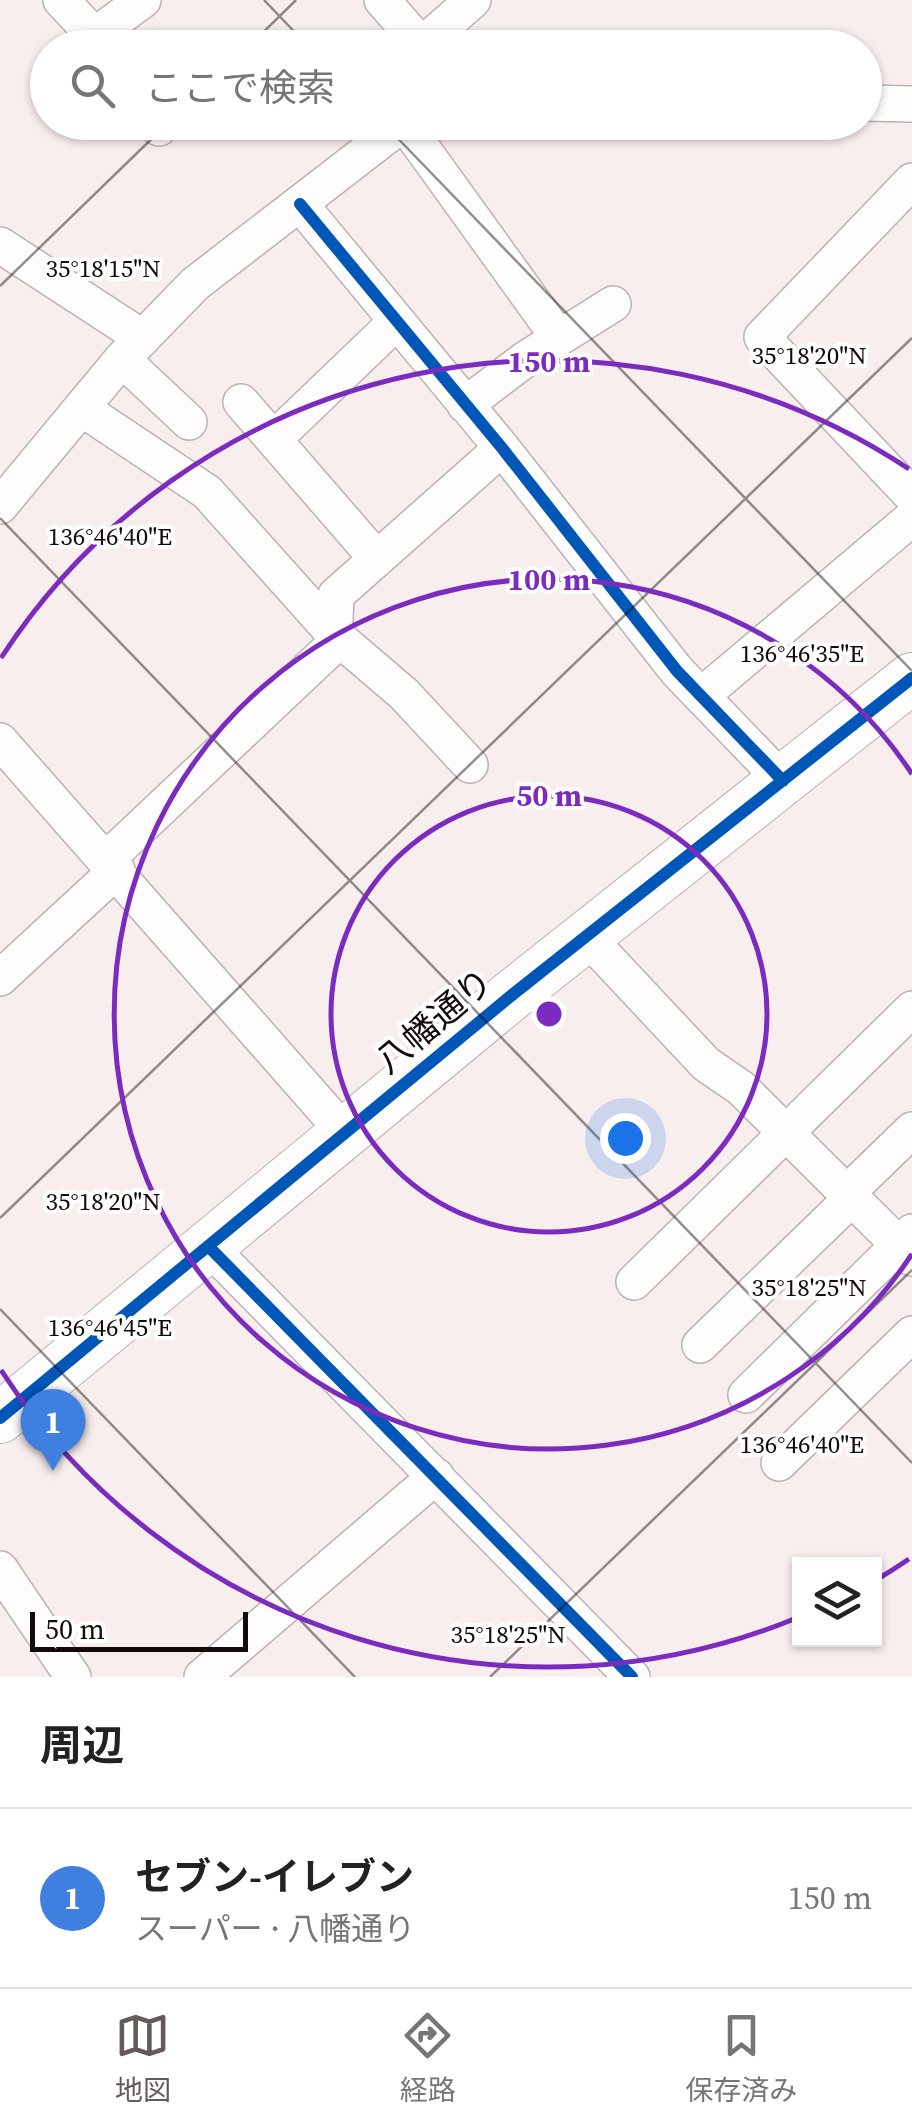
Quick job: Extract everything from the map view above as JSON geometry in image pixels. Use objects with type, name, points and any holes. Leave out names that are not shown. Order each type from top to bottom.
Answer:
[{"type":"street","points":[[61,0],[90,30]]},
{"type":"street","points":[[112,30],[143,0]]},
{"type":"street","points":[[382,0],[409,30]]},
{"type":"street","points":[[441,30],[473,0]]},
{"type":"street","points":[[882,103],[912,104]]},
{"type":"street","points":[[0,506],[132,348],[196,284],[382,140]]},
{"type":"street","points":[[416,140],[559,338]]},
{"type":"street","points":[[912,180],[762,337],[912,496]]},
{"type":"street","points":[[300,204],[701,696],[782,781]]},
{"type":"street","points":[[0,245],[132,348],[190,422]]},
{"type":"street","points":[[465,405],[614,304]]},
{"type":"street","points":[[274,438],[396,322]]},
{"type":"street","points":[[240,402],[376,559]]},
{"type":"street","points":[[81,408],[208,492],[335,636],[404,694],[470,765]]},
{"type":"street","points":[[0,978],[224,746],[268,710],[334,645],[336,595],[502,448]]},
{"type":"street","points":[[701,696],[912,518]]},
{"type":"street","name":"八幡通り","points":[[2,1413],[210,1248],[586,936],[912,678]]},
{"type":"street","points":[[0,741],[112,864],[345,1134]]},
{"type":"street","points":[[586,936],[706,1064],[741,1088],[849,1196],[908,1245],[746,1394]]},
{"type":"street","points":[[634,1282],[912,1009]]},
{"type":"street","points":[[700,1344],[912,1130]]},
{"type":"street","points":[[210,1248],[632,1677]]},
{"type":"street","points":[[779,1462],[912,1334]]},
{"type":"street","points":[[202,1677],[436,1476]]},
{"type":"street","points":[[0,1569],[73,1677]]},
{"type":"cycle path","points":[[300,204],[502,448],[677,671],[783,781]]},
{"type":"cycle path","points":[[0,1418],[512,995],[912,678]]},
{"type":"cycle path","points":[[210,1248],[632,1677]]},
{"type":"place","name":"セブン-イレブン","points":[[53,1471]]}]
